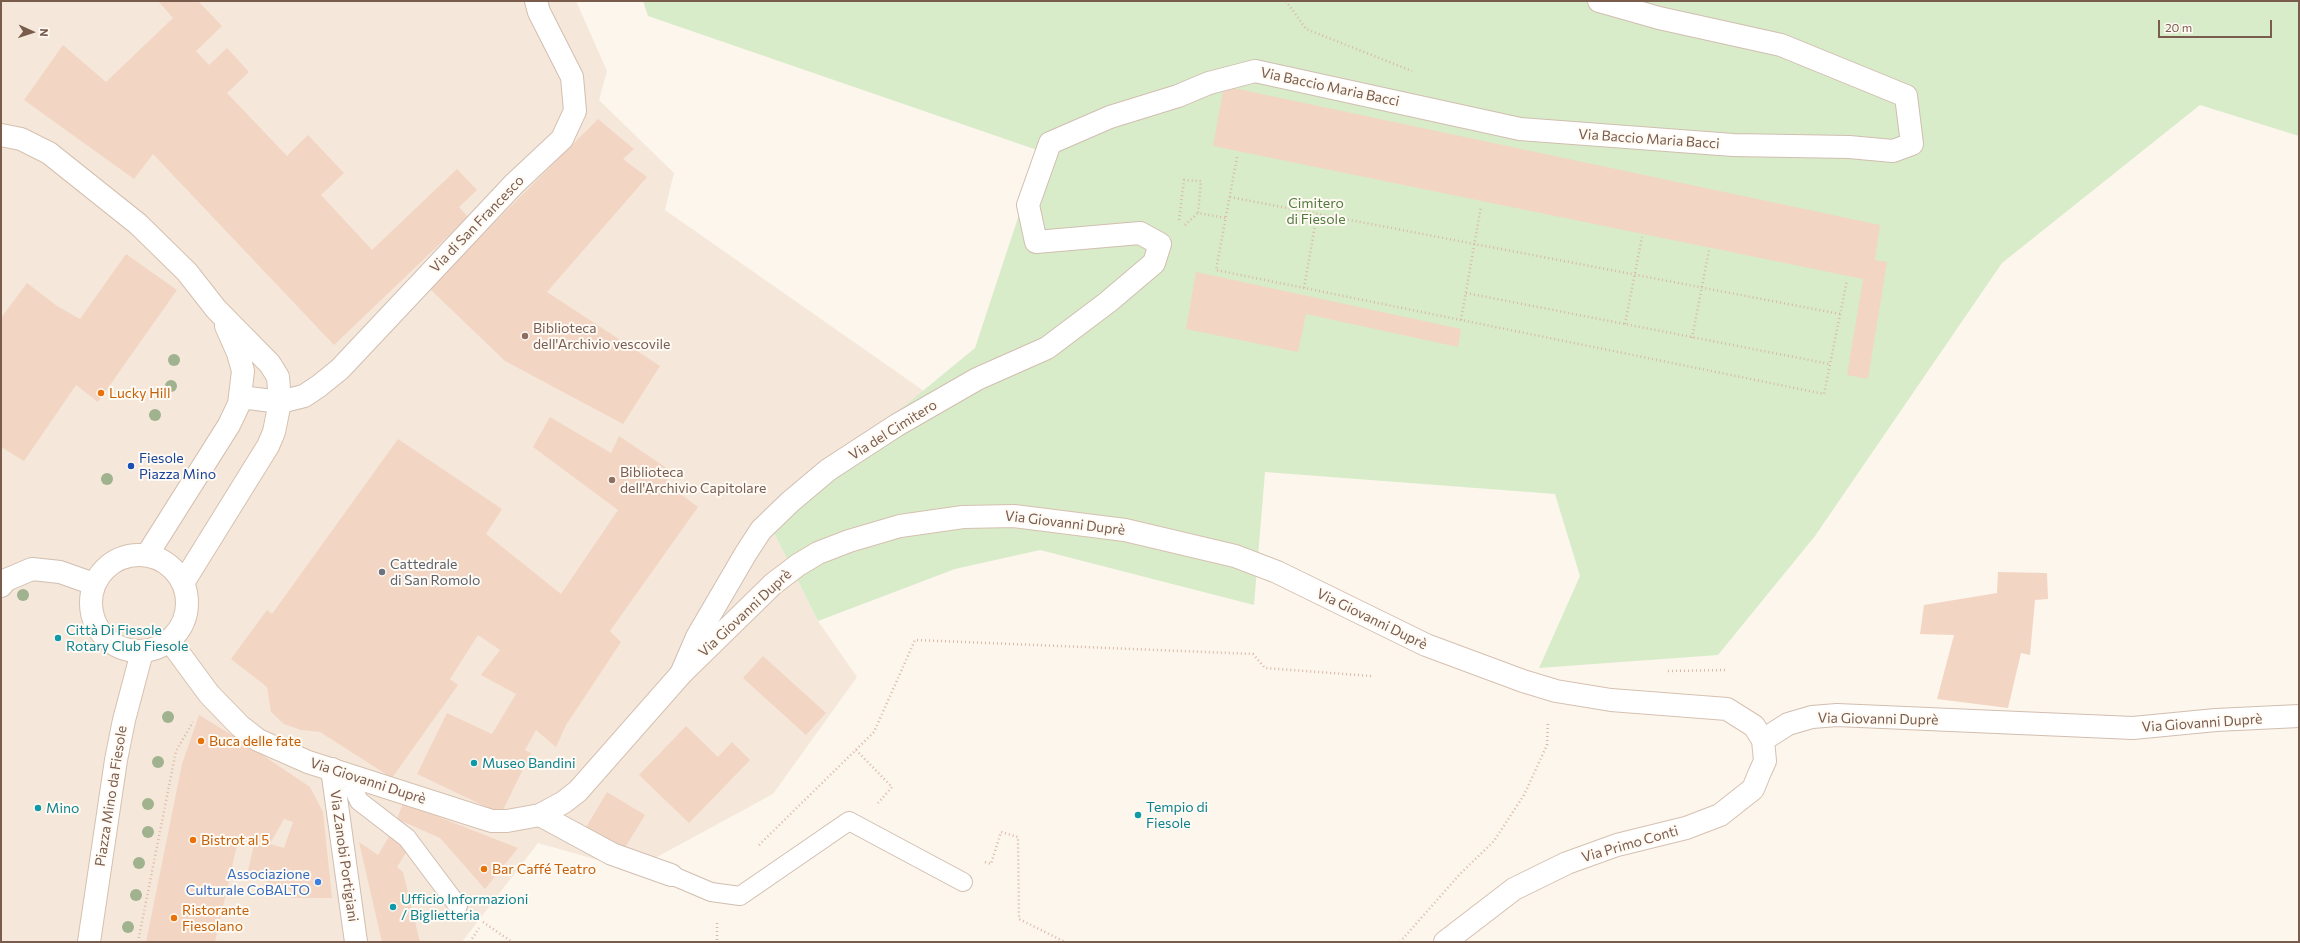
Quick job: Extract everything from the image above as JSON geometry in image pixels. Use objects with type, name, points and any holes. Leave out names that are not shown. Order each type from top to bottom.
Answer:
[{"type":"street","name":"Via di San Francesco","points":[[280,402],[304,396],[340,369],[514,184],[562,139],[575,111],[572,77],[539,12],[536,1]]},
{"type":"street","name":"Via Baccio Maria Bacci","points":[[1160,244],[1140,233],[1036,242],[1028,205],[1050,143],[1110,117],[1178,96],[1209,83],[1255,71],[1520,129],[1733,145],[1849,147],[1893,151],[1912,144],[1906,96],[1781,45],[1659,18],[1599,1]]},
{"type":"street","points":[[1,135],[21,139],[49,153],[138,224],[187,272],[216,309],[270,364],[278,377],[280,402],[274,432],[268,446],[183,583]]},
{"type":"street","name":"Via del Cimitero","points":[[681,674],[697,637],[746,553],[761,530],[790,502],[828,470],[897,425],[978,379],[1047,348],[1108,302],[1154,263],[1160,244]]},
{"type":"street","points":[[147,555],[229,425],[241,397],[242,371],[238,353],[216,309]]},
{"type":"street","points":[[241,397],[280,402]]},
{"type":"street","name":"Via Giovanni Duprè","points":[[170,640],[209,694],[240,726],[258,740],[308,762],[356,776],[492,821],[507,821],[540,815],[564,802],[578,791],[602,766],[681,674],[773,584],[818,553],[849,540],[900,526],[938,519],[990,515],[1061,521],[1125,530],[1235,556],[1277,572],[1426,646],[1483,668],[1549,689],[1611,700],[1727,709],[1754,726],[1763,740],[1788,724],[1812,717],[1837,715],[2133,728],[2216,720],[2299,716]]},
{"type":"street","points":[[131,555],[147,555],[162,560],[174,569],[183,583],[187,598],[186,614],[180,629],[170,640],[157,648],[142,652],[128,650],[115,645],[104,636],[96,625],[91,611],[94,584],[103,570],[116,560],[131,555]]},
{"type":"street","points":[[1,586],[6,580],[32,569],[60,572],[94,584]]},
{"type":"street","name":"Piazza Mino da Fiesole","points":[[89,942],[116,760],[124,720],[142,652]]},
{"type":"street","name":"Via Primo Conti","points":[[1445,942],[1514,889],[1567,863],[1616,845],[1686,828],[1720,815],[1752,789],[1765,760],[1763,740]]},
{"type":"street","name":"Via Zanobi Portigiani","points":[[332,769],[356,942]]},
{"type":"street","points":[[540,815],[612,854],[671,875]]},
{"type":"lane","points":[[356,776],[354,790],[359,801],[407,838],[458,906]]},
{"type":"lane","points":[[671,875],[711,892],[740,896],[849,821],[963,882]]},
{"type":"path","points":[[1286,1],[1306,29],[1419,74]]},
{"type":"path","points":[[1237,157],[1216,270],[1824,394],[1847,280]]},
{"type":"path","points":[[1179,223],[1184,180],[1201,181],[1198,214],[1183,226]]},
{"type":"path","points":[[1230,197],[1840,314]]},
{"type":"path","points":[[1461,320],[1481,206]]},
{"type":"path","points":[[1198,214],[1226,218]]},
{"type":"path","points":[[1304,288],[1317,214]]},
{"type":"path","points":[[1625,324],[1642,237]]},
{"type":"path","points":[[1692,338],[1709,250]]},
{"type":"path","points":[[1466,294],[1830,364]]},
{"type":"path","points":[[755,848],[874,732],[915,640],[1253,654],[1265,668],[1371,676]]},
{"type":"path","points":[[1400,942],[1460,874],[1494,841],[1524,795],[1547,744],[1549,689]]},
{"type":"path","points":[[138,942],[176,751],[209,694]]},
{"type":"path","points":[[470,942],[483,922],[512,942]]},
{"type":"shaded area","points":[[1,1],[576,1],[607,71],[599,100],[674,173],[665,210],[924,391],[767,519],[818,621],[857,677],[773,794],[633,870],[538,843],[462,942],[1,942]]},
{"type":"green space","name":"Cimitero di Fiesole","points":[[643,1],[2299,1],[2299,136],[2200,105],[2002,263],[1815,536],[1718,655],[1539,668],[1580,576],[1555,494],[1265,472],[1254,605],[1040,550],[955,569],[818,621],[767,519],[975,348],[1040,151],[648,16]]},
{"type":"building","points":[[158,1],[198,1],[222,26],[196,51],[209,65],[227,48],[249,72],[227,93],[287,156],[308,135],[344,173],[321,195],[372,250],[457,169],[477,190],[459,207],[468,217],[334,345],[153,154],[134,179],[24,100],[63,45],[106,82],[173,18]]},
{"type":"building","points":[[1224,86],[1880,225],[1875,260],[1887,262],[1868,379],[1847,375],[1863,279],[1213,146]]},
{"type":"building","points":[[598,119],[634,149],[623,159],[647,177],[547,292],[660,366],[623,424],[505,361],[429,288]]},
{"type":"building","points":[[126,254],[177,290],[98,402],[76,385],[24,461],[1,447],[1,318],[27,283],[57,306],[80,319]]},
{"type":"building","points":[[1196,272],[1461,329],[1458,347],[1306,314],[1298,352],[1186,329]]},
{"type":"building","points":[[550,417],[611,453],[619,436],[671,471],[666,483],[698,507],[610,631],[621,642],[566,725],[556,747],[536,730],[525,750],[531,753],[501,814],[417,774],[447,713],[492,734],[516,694],[481,675],[500,650],[478,635],[450,679],[458,685],[392,778],[320,732],[301,730],[284,724],[271,712],[267,687],[231,659],[267,610],[272,614],[398,439],[502,509],[486,534],[561,594],[618,510],[533,447]]},
{"type":"building","points":[[1998,572],[2047,573],[2048,599],[2035,600],[2030,655],[2021,653],[2008,708],[1937,699],[1954,635],[1920,634],[1924,605],[1997,593]]},
{"type":"building","points":[[763,656],[826,713],[806,735],[743,678]]},
{"type":"building","points":[[199,715],[243,742],[310,787],[323,812],[332,898],[291,898],[291,890],[247,875],[255,840],[239,836],[215,942],[146,942],[182,764]],"holes":[[[284,819],[293,822],[284,848],[270,844]]]},
{"type":"building","points":[[686,726],[718,757],[732,742],[750,760],[689,823],[639,775]]},
{"type":"building","points":[[607,792],[645,815],[623,851],[585,829]]},
{"type":"building","name":"Bar Caffé Teatro","points":[[403,803],[518,848],[485,889],[440,838],[397,819]]},
{"type":"building","name":"Ufficio Informazioni / Biglietteria","points":[[396,825],[416,837],[397,867],[403,872],[420,942],[382,942],[359,842],[378,855]]},
{"type":"place","name":"Biblioteca dell'Archivio vescovile","points":[[525,336]]},
{"type":"place","name":"Lucky Hill","points":[[101,393]]},
{"type":"place","name":"Fiesole Piazza Mino","points":[[131,466]]},
{"type":"place","name":"Biblioteca dell'Archivio Capitolare","points":[[612,480]]},
{"type":"place","name":"Cattedrale di San Romolo","points":[[382,572]]},
{"type":"place","name":"Città Di Fiesole Rotary Club Fiesole","points":[[58,638]]},
{"type":"place","name":"Buca delle fate","points":[[201,741]]},
{"type":"place","name":"Museo Bandini","points":[[474,763]]},
{"type":"place","name":"Mino","points":[[38,808]]},
{"type":"place","name":"Tempio di Fiesole","points":[[1138,815]]},
{"type":"place","name":"Bistrot al 5","points":[[193,840]]},
{"type":"place","name":"Bar Caffé Teatro","points":[[484,869]]},
{"type":"place","name":"Associazione Culturale CoBALTO","points":[[318,882]]},
{"type":"place","name":"Ufficio Informazioni / Biglietteria","points":[[393,907]]},
{"type":"place","name":"Ristorante Fiesolano","points":[[174,918]]}]
